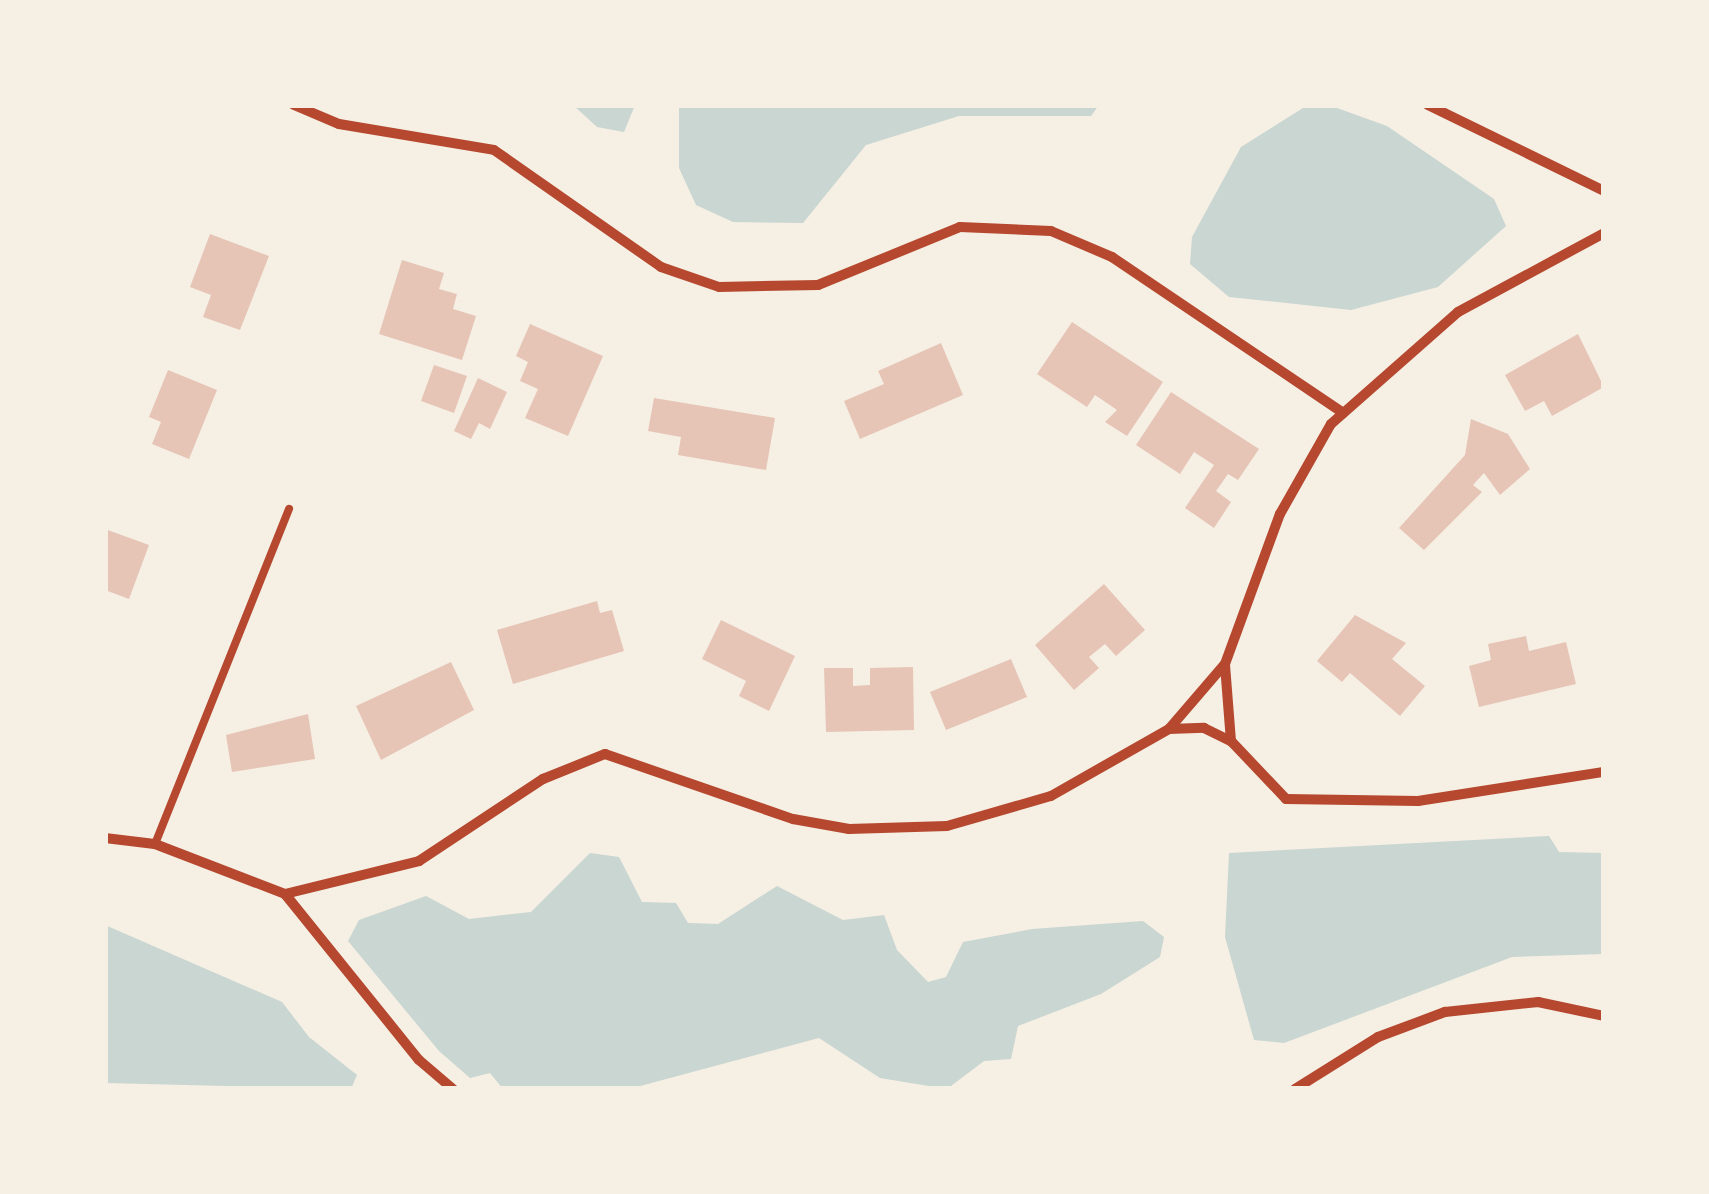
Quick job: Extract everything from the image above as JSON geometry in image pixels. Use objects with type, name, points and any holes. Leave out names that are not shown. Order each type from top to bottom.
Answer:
[{"type":"street","points":[[294,105],[339,124],[432,134],[510,157],[648,259],[719,287],[818,285],[960,228],[1051,231],[1112,257],[1342,413]]},
{"type":"street","points":[[1428,105],[1604,191]]},
{"type":"street","points":[[286,894],[419,861],[543,779],[605,754],[793,819],[911,829],[1051,796],[1168,729],[1225,664],[1280,514],[1342,413],[1458,312],[1604,233]]},
{"type":"street","points":[[1225,664],[1230,741]]},
{"type":"street","points":[[1168,729],[1204,728],[1230,741],[1269,789],[1314,803],[1515,792],[1604,772]]},
{"type":"street","points":[[105,838],[155,844],[286,894],[418,1060],[454,1089]]},
{"type":"street","points":[[1295,1089],[1378,1037],[1445,1012],[1538,1002],[1604,1016]]},
{"type":"lane","points":[[155,844],[289,509]]},
{"type":"shaded area","points":[[573,105],[635,105],[624,132],[597,127]]},
{"type":"shaded area","points":[[679,105],[1099,105],[1091,116],[959,116],[866,145],[803,223],[733,222],[696,205],[679,168]]},
{"type":"shaded area","points":[[1303,108],[1337,108],[1387,126],[1494,199],[1506,226],[1438,287],[1351,310],[1229,297],[1190,264],[1192,237],[1241,147]]},
{"type":"shaded area","points":[[1549,836],[1559,852],[1604,853],[1604,954],[1512,957],[1284,1043],[1254,1040],[1225,937],[1229,853]]},
{"type":"shaded area","points":[[590,853],[619,857],[642,902],[676,903],[688,923],[718,924],[777,886],[843,920],[884,915],[897,950],[928,982],[946,977],[963,942],[1032,929],[1143,921],[1164,937],[1160,957],[1101,994],[1018,1026],[1011,1059],[984,1061],[947,1089],[880,1078],[819,1038],[629,1089],[503,1089],[490,1073],[470,1078],[439,1051],[348,941],[359,920],[426,896],[469,919],[531,912]]},
{"type":"shaded area","points":[[105,925],[282,1002],[309,1037],[357,1075],[351,1089],[105,1083]]},
{"type":"building","points":[[210,234],[269,256],[240,330],[203,317],[211,295],[190,287]]},
{"type":"building","points":[[402,260],[444,273],[439,289],[457,294],[453,309],[476,316],[462,360],[379,334]]},
{"type":"building","points":[[1072,322],[1163,382],[1127,436],[1105,422],[1117,410],[1095,395],[1087,407],[1037,374]]},
{"type":"building","points":[[530,324],[603,356],[568,436],[525,418],[538,389],[520,381],[528,362],[516,356]]},
{"type":"building","points":[[1578,334],[1604,387],[1552,416],[1544,401],[1525,411],[1505,375]]},
{"type":"building","points":[[941,343],[963,395],[860,439],[844,401],[884,384],[878,371]]},
{"type":"building","points":[[434,365],[467,376],[454,413],[421,401]]},
{"type":"building","points":[[168,370],[217,390],[189,459],[152,444],[161,422],[149,417]]},
{"type":"building","points":[[478,378],[507,392],[490,429],[479,423],[471,439],[454,431]]},
{"type":"building","points":[[1171,392],[1259,449],[1238,480],[1228,474],[1216,491],[1231,502],[1214,528],[1185,508],[1214,465],[1194,452],[1180,474],[1136,445]]},
{"type":"building","points":[[654,398],[775,418],[766,470],[678,455],[681,437],[648,431]]},
{"type":"building","points":[[1471,419],[1508,434],[1530,469],[1500,495],[1484,473],[1473,485],[1482,492],[1424,550],[1399,528],[1465,455]]},
{"type":"building","points":[[105,529],[149,545],[129,599],[105,590]]},
{"type":"building","points":[[1104,584],[1145,630],[1116,656],[1105,644],[1089,657],[1099,668],[1074,690],[1035,645]]},
{"type":"building","points":[[597,601],[600,613],[612,610],[624,651],[513,684],[497,630]]},
{"type":"building","points":[[1355,615],[1406,643],[1392,659],[1425,686],[1400,716],[1350,673],[1342,682],[1317,661]]},
{"type":"building","points":[[721,620],[795,656],[769,711],[739,696],[746,681],[702,659]]},
{"type":"building","points":[[1526,636],[1529,651],[1566,642],[1576,684],[1479,707],[1469,666],[1491,660],[1488,644]]},
{"type":"building","points":[[1011,659],[1027,697],[946,730],[930,692]]},
{"type":"building","points":[[451,662],[474,710],[381,760],[356,706]]},
{"type":"building","points":[[913,667],[914,730],[826,732],[824,668],[853,668],[853,686],[870,685],[870,668]]},
{"type":"building","points":[[308,714],[315,759],[232,772],[226,735]]}]
